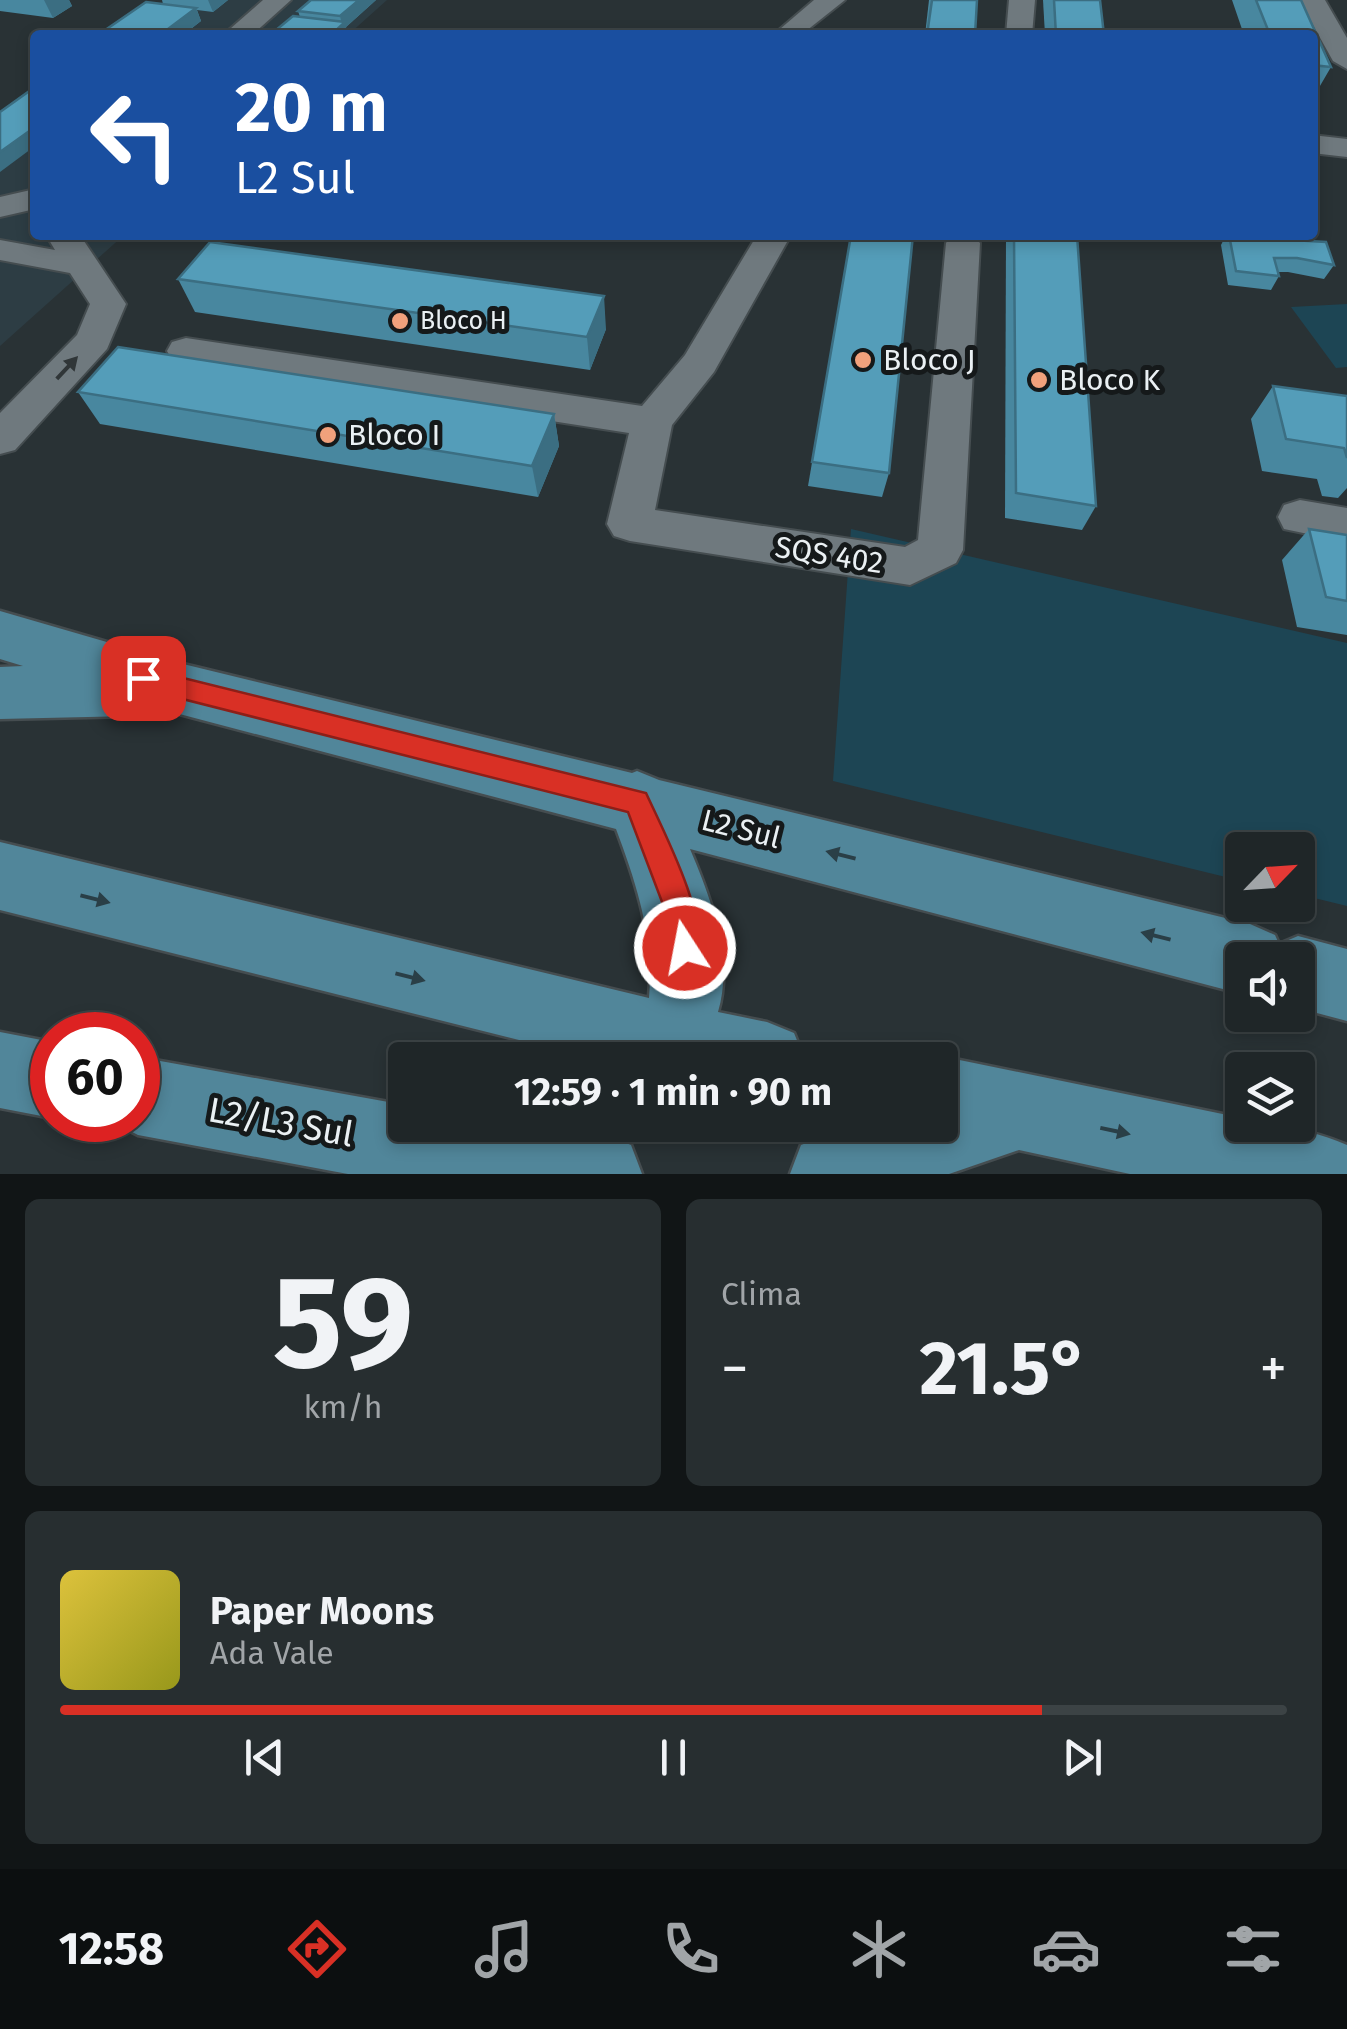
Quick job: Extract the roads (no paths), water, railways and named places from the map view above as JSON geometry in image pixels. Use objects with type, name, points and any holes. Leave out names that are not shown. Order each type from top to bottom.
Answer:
[{"type":"main road","name":"L2 Sul","points":[[0,635],[179,689],[1225,954]]},
{"type":"main road","points":[[0,693],[179,689]]},
{"type":"main road","points":[[637,802],[682,915],[689,981],[668,1042]]},
{"type":"main road","points":[[0,876],[634,1042]]},
{"type":"main road","points":[[1315,977],[1347,985]]},
{"type":"main road","points":[[0,1070],[30,1076]]},
{"type":"main road","name":"L2/L3 Sul","points":[[160,1099],[576,1156]]},
{"type":"main road","points":[[958,1099],[1320,1174]]},
{"type":"main road","points":[[830,1174],[1020,1111]]},
{"type":"street","points":[[242,30],[278,0]]},
{"type":"street","points":[[791,30],[832,0]]},
{"type":"street","points":[[1019,30],[1022,0]]},
{"type":"street","points":[[1312,0],[1347,61]]},
{"type":"street","points":[[1318,145],[1347,148]]},
{"type":"street","points":[[0,207],[30,200]]},
{"type":"street","name":"SQS 402","points":[[771,240],[700,363],[652,422],[630,524],[876,564],[910,566],[940,550],[963,243]]},
{"type":"street","points":[[0,250],[72,250],[108,304],[94,340],[0,439]]},
{"type":"street","points":[[186,352],[652,422]]},
{"type":"street","points":[[1300,518],[1347,525]]},
{"type":"place","name":"Bloco H","points":[[400,321]]},
{"type":"place","name":"Bloco J","points":[[863,360]]},
{"type":"place","name":"Bloco K","points":[[1039,380]]},
{"type":"place","name":"Bloco I","points":[[328,435]]}]
